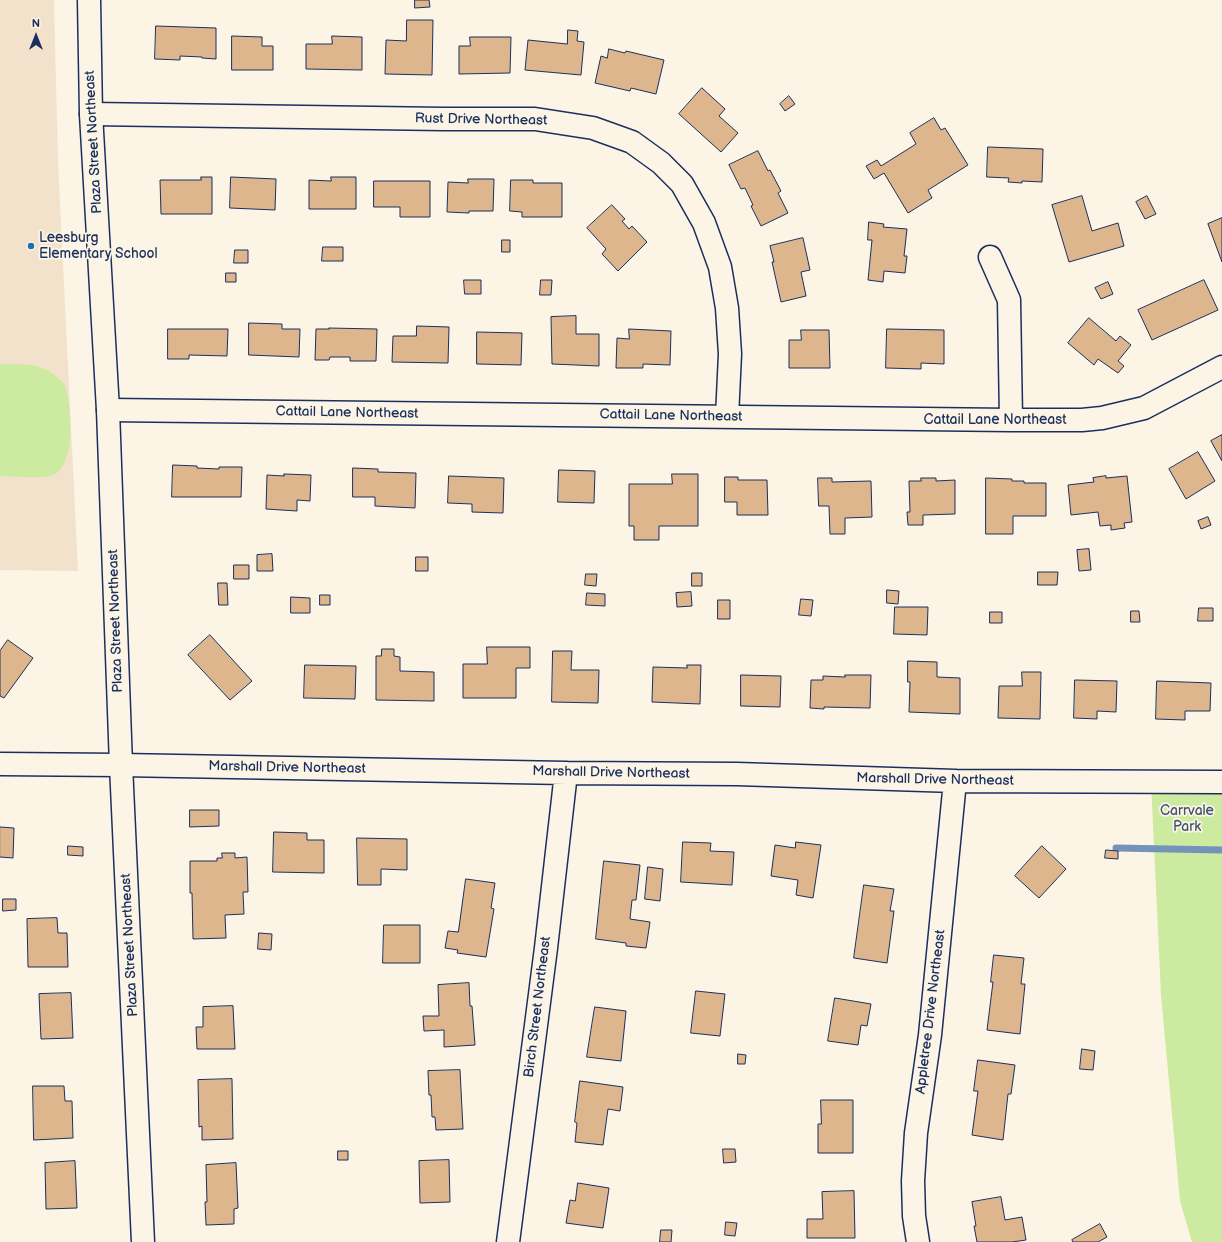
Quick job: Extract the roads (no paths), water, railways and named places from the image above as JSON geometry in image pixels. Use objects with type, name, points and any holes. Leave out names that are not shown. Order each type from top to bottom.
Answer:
[{"type":"street","name":"Plaza Street Northeast","points":[[89,0],[91,114],[108,410],[121,765],[144,1242]]},
{"type":"street","name":"Rust Drive Northeast","points":[[91,114],[534,119],[593,128],[632,142],[661,163],[682,184],[704,223],[720,267],[727,308],[730,354],[727,417]]},
{"type":"street","points":[[990,257],[1009,300],[1011,420]]},
{"type":"street","name":"Cattail Lane Northeast","points":[[108,410],[1011,420],[1096,419],[1144,408],[1222,367]]},
{"type":"street","name":"Marshall Drive Northeast","points":[[0,764],[737,774],[954,781],[1222,782]]},
{"type":"street","name":"Birch Street Northeast","points":[[508,1242],[546,948],[566,772]]},
{"type":"street","name":"Appletree Drive Northeast","points":[[918,1242],[914,1216],[912,1181],[918,1119],[930,1035],[954,781]]},
{"type":"waterway","points":[[1116,848],[1222,850]]},
{"type":"place","name":"Leesburg Elementary School","points":[[31,246]]},
{"type":"park label","name":"Carrvale Park","points":[[1187,820]]}]
